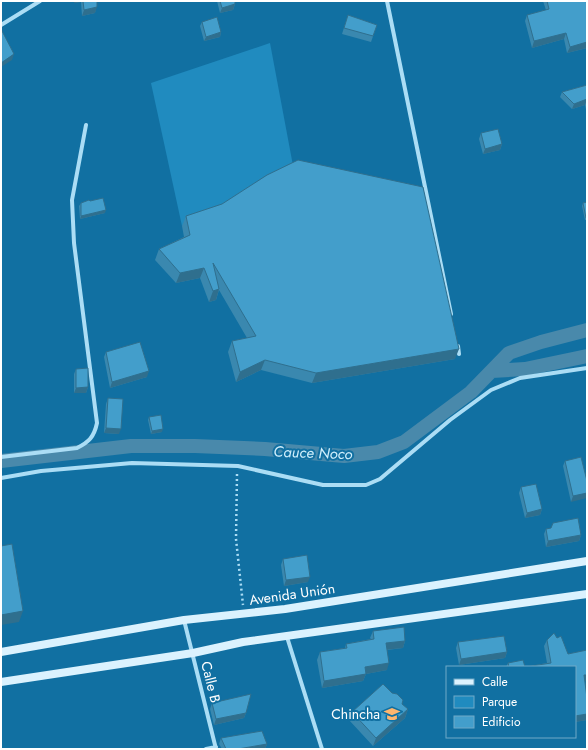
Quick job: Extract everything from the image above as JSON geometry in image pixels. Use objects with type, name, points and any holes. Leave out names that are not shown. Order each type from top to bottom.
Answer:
[{"type":"main road","name":"Avenida Unión","points":[[1,652],[184,620],[285,609],[587,561]]},
{"type":"main road","points":[[1,682],[193,653],[243,642],[587,594]]},
{"type":"street","points":[[1,25],[40,1]]},
{"type":"street","points":[[387,1],[451,316]]},
{"type":"street","points":[[1,457],[77,448],[88,442],[95,435],[98,423],[74,243],[72,200],[86,125]]},
{"type":"street","points":[[456,339],[459,354]]},
{"type":"street","points":[[1,478],[41,472],[132,463],[238,466],[323,485],[366,485],[380,479],[450,420],[491,390],[520,378],[587,368]]},
{"type":"street","name":"Calle B","points":[[184,620],[216,748]]},
{"type":"street","points":[[287,637],[322,749]]},
{"type":"street","points":[[206,749],[216,748]]},
{"type":"path","points":[[238,466],[236,539],[245,614]]},
{"type":"green space","points":[[270,43],[294,171],[182,226],[151,83]]},
{"type":"building","points":[[83,1],[97,1],[97,7],[84,10]]},
{"type":"building","points":[[220,1],[235,1],[235,4],[222,8]]},
{"type":"building","points":[[547,1],[586,1],[587,42],[570,47],[566,33],[534,41],[527,15],[549,9]]},
{"type":"building","points":[[348,15],[377,25],[373,36],[344,28]]},
{"type":"building","points":[[217,17],[221,32],[206,37],[202,22]]},
{"type":"building","points":[[1,29],[14,54],[1,63]]},
{"type":"building","points":[[587,85],[587,99],[574,104],[562,92]]},
{"type":"building","points":[[498,129],[502,144],[485,149],[481,133]]},
{"type":"building","points":[[298,160],[423,187],[459,349],[316,373],[265,360],[240,372],[232,341],[256,336],[213,263],[219,289],[213,291],[204,268],[180,273],[159,249],[190,235],[186,216],[222,204],[267,175]]},
{"type":"building","points":[[103,198],[106,210],[81,216],[81,203]]},
{"type":"building","points":[[587,202],[587,217],[586,218],[583,203]]},
{"type":"building","points":[[140,342],[149,371],[112,382],[106,352]]},
{"type":"building","points":[[88,368],[88,387],[76,388],[76,369]]},
{"type":"building","points":[[108,398],[123,399],[121,429],[106,428]]},
{"type":"building","points":[[161,415],[163,429],[152,431],[149,417]]},
{"type":"building","points":[[581,457],[587,481],[587,493],[573,496],[565,461]]},
{"type":"building","points":[[536,484],[542,509],[527,513],[521,487]]},
{"type":"building","points":[[578,518],[581,535],[548,541],[546,529],[551,528],[553,523]]},
{"type":"building","points":[[12,544],[23,611],[1,615],[1,546]]},
{"type":"building","points":[[307,555],[310,577],[286,580],[283,559]]},
{"type":"building","points":[[404,627],[405,641],[386,643],[389,663],[365,667],[366,674],[324,681],[320,652],[347,648],[346,644],[374,639],[373,631]]},
{"type":"building","points":[[554,633],[557,638],[561,636],[568,654],[587,650],[587,675],[584,675],[587,698],[587,714],[576,716],[576,666],[532,666],[551,663],[547,640]]},
{"type":"building","points":[[504,636],[507,652],[461,659],[458,642]]},
{"type":"building","points":[[523,660],[525,666],[509,666],[508,663]]},
{"type":"building","points":[[383,684],[392,693],[397,694],[403,700],[402,704],[408,709],[376,738],[352,712]]},
{"type":"building","points":[[251,694],[246,713],[216,719],[212,703]]},
{"type":"building","points":[[262,731],[267,744],[238,749],[226,749],[221,738]]},
{"type":"waterway","name":"Cauce Noco","points":[[1,461],[131,446],[195,446],[265,449],[344,456],[378,452],[404,442],[471,392],[509,353],[541,342],[587,330]]},
{"type":"waterway","points":[[492,371],[525,369],[587,356]]},
{"type":"place","name":"Chincha","points":[[392,714]]}]
